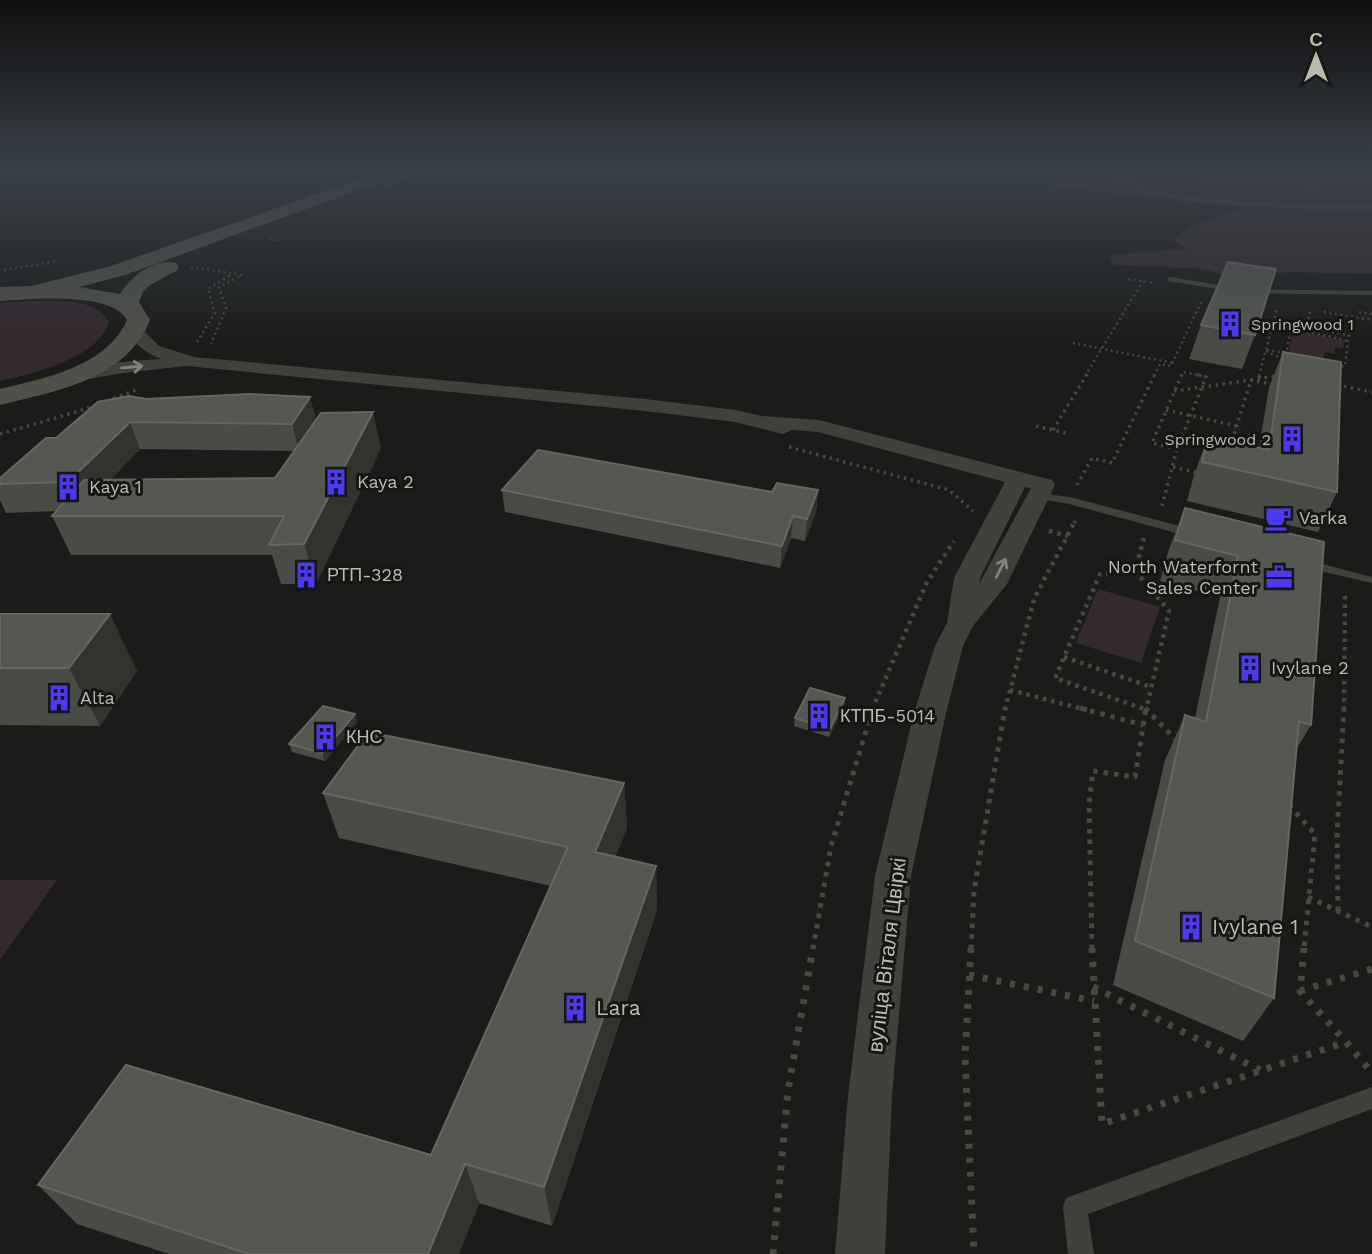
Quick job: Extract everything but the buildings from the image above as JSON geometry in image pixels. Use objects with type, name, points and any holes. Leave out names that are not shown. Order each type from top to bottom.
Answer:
[{"type":"main road","points":[[37,291],[118,271],[235,230]]},
{"type":"main road","points":[[127,305],[128,295],[135,286],[150,276],[260,230]]},
{"type":"main road","points":[[0,294],[37,291],[91,294],[127,305],[137,317],[135,332],[120,349],[107,358],[72,376],[0,397]]},
{"type":"street","points":[[135,332],[153,350],[606,401],[765,422],[807,437],[1015,484],[1049,488]]},
{"type":"street","points":[[72,376],[200,355]]},
{"type":"street","name":"вуліца Віталя Цвіркі","points":[[961,623],[967,578],[1015,484]]},
{"type":"street","name":"вуліца Віталя Цвіркі","points":[[860,1254],[870,1096],[893,876],[930,713],[950,646],[961,623],[994,584],[1049,488]]},
{"type":"lane","points":[[1171,279],[1242,290],[1372,293]]},
{"type":"lane","points":[[1049,488],[1070,501],[1214,539]]},
{"type":"lane","points":[[1292,559],[1370,580]]},
{"type":"lane","points":[[1081,1254],[1075,1207],[1372,1098]]},
{"type":"path","points":[[200,355],[193,348],[215,313],[208,289],[232,274]]},
{"type":"path","points":[[1128,279],[1159,283]]},
{"type":"path","points":[[1053,430],[1143,281]]},
{"type":"path","points":[[1077,485],[1092,458],[1112,463],[1160,364],[1171,366],[1173,363],[1201,301]]},
{"type":"path","points":[[1259,378],[1278,304]]},
{"type":"path","points":[[1307,329],[1311,310]]},
{"type":"path","points":[[1334,368],[1345,366],[1351,316],[1372,320]]},
{"type":"path","points":[[1273,322],[1349,335]]},
{"type":"path","points":[[1284,368],[1291,328],[1307,329],[1314,335],[1348,341]]},
{"type":"path","points":[[1073,343],[1173,363]]},
{"type":"path","points":[[1266,350],[1287,353]]},
{"type":"path","points":[[1266,350],[1285,360]]},
{"type":"path","points":[[1151,504],[1163,507],[1177,449],[1206,377],[1182,372],[1152,443],[1177,449]]},
{"type":"path","points":[[1174,391],[1282,375]]},
{"type":"path","points":[[1251,380],[1275,385]]},
{"type":"path","points":[[1228,452],[1251,380]]},
{"type":"path","points":[[1327,380],[1336,385],[1372,392]]},
{"type":"path","points":[[0,434],[83,410],[140,388]]},
{"type":"path","points":[[1166,410],[1236,426]]},
{"type":"path","points":[[1036,426],[1070,435]]},
{"type":"path","points":[[783,446],[949,490],[973,511],[967,521]]},
{"type":"path","points":[[1173,467],[1209,475]]},
{"type":"path","points":[[974,1254],[965,1057],[974,891],[1000,728],[1034,599],[1092,490],[1077,485],[1049,488]]},
{"type":"path","points":[[1076,520],[1087,523]]},
{"type":"path","points":[[773,1254],[788,1090],[831,846],[871,712],[927,582],[960,531]]},
{"type":"path","points":[[1133,535],[1157,541]]},
{"type":"path","points":[[1135,571],[1144,538]]},
{"type":"path","points":[[1135,571],[1100,574],[1055,678],[1146,709],[1183,747]]},
{"type":"path","points":[[1135,571],[1169,611],[1146,709],[1135,777],[1093,771],[1089,803],[1093,987],[1102,1124],[1346,1042]]},
{"type":"path","points":[[1334,588],[1347,592],[1337,835],[1338,911]]},
{"type":"path","points":[[1064,657],[1151,687]]},
{"type":"path","points":[[1010,690],[1143,725]]},
{"type":"path","points":[[1280,795],[1315,834],[1300,991],[1372,1073]]},
{"type":"path","points":[[1308,897],[1372,927]]},
{"type":"path","points":[[1300,991],[1372,969]]},
{"type":"path","points":[[969,975],[1094,1001]]},
{"type":"path","points":[[1093,987],[1261,1071]]},
{"type":"shaded area","points":[[1187,230],[1372,230],[1372,274],[1296,272],[1225,275],[1204,269],[1115,265],[1109,258],[1115,254],[1188,249],[1172,240]]},
{"type":"shaded area","points":[[76,302],[95,309],[109,322],[103,335],[79,355],[46,369],[0,381],[0,303]]},
{"type":"shaded area","points":[[1293,329],[1344,341],[1343,349],[1335,348],[1335,354],[1325,352],[1323,360],[1288,357]]},
{"type":"shaded area","points":[[1098,589],[1160,607],[1141,663],[1076,643]]},
{"type":"shaded area","points":[[0,880],[57,880],[0,960]]},
{"type":"place","name":"Springwood 1","points":[[1230,324]]},
{"type":"place","name":"Springwood 2","points":[[1292,439]]},
{"type":"place","name":"Kaya 2","points":[[336,482]]},
{"type":"place","name":"Kaya 1","points":[[68,487]]},
{"type":"place","name":"Varka","points":[[1278,518]]},
{"type":"place","name":"РТП-328","points":[[306,575]]},
{"type":"place","name":"North Waterfornt Sales Center","points":[[1279,577]]},
{"type":"place","name":"Ivylane 2","points":[[1250,668]]},
{"type":"place","name":"Alta","points":[[59,698]]},
{"type":"place","name":"КТПБ-5014","points":[[819,716]]},
{"type":"place","name":"КНС","points":[[325,737]]},
{"type":"place","name":"Ivylane 1","points":[[1191,927]]},
{"type":"place","name":"Lara","points":[[575,1008]]}]
